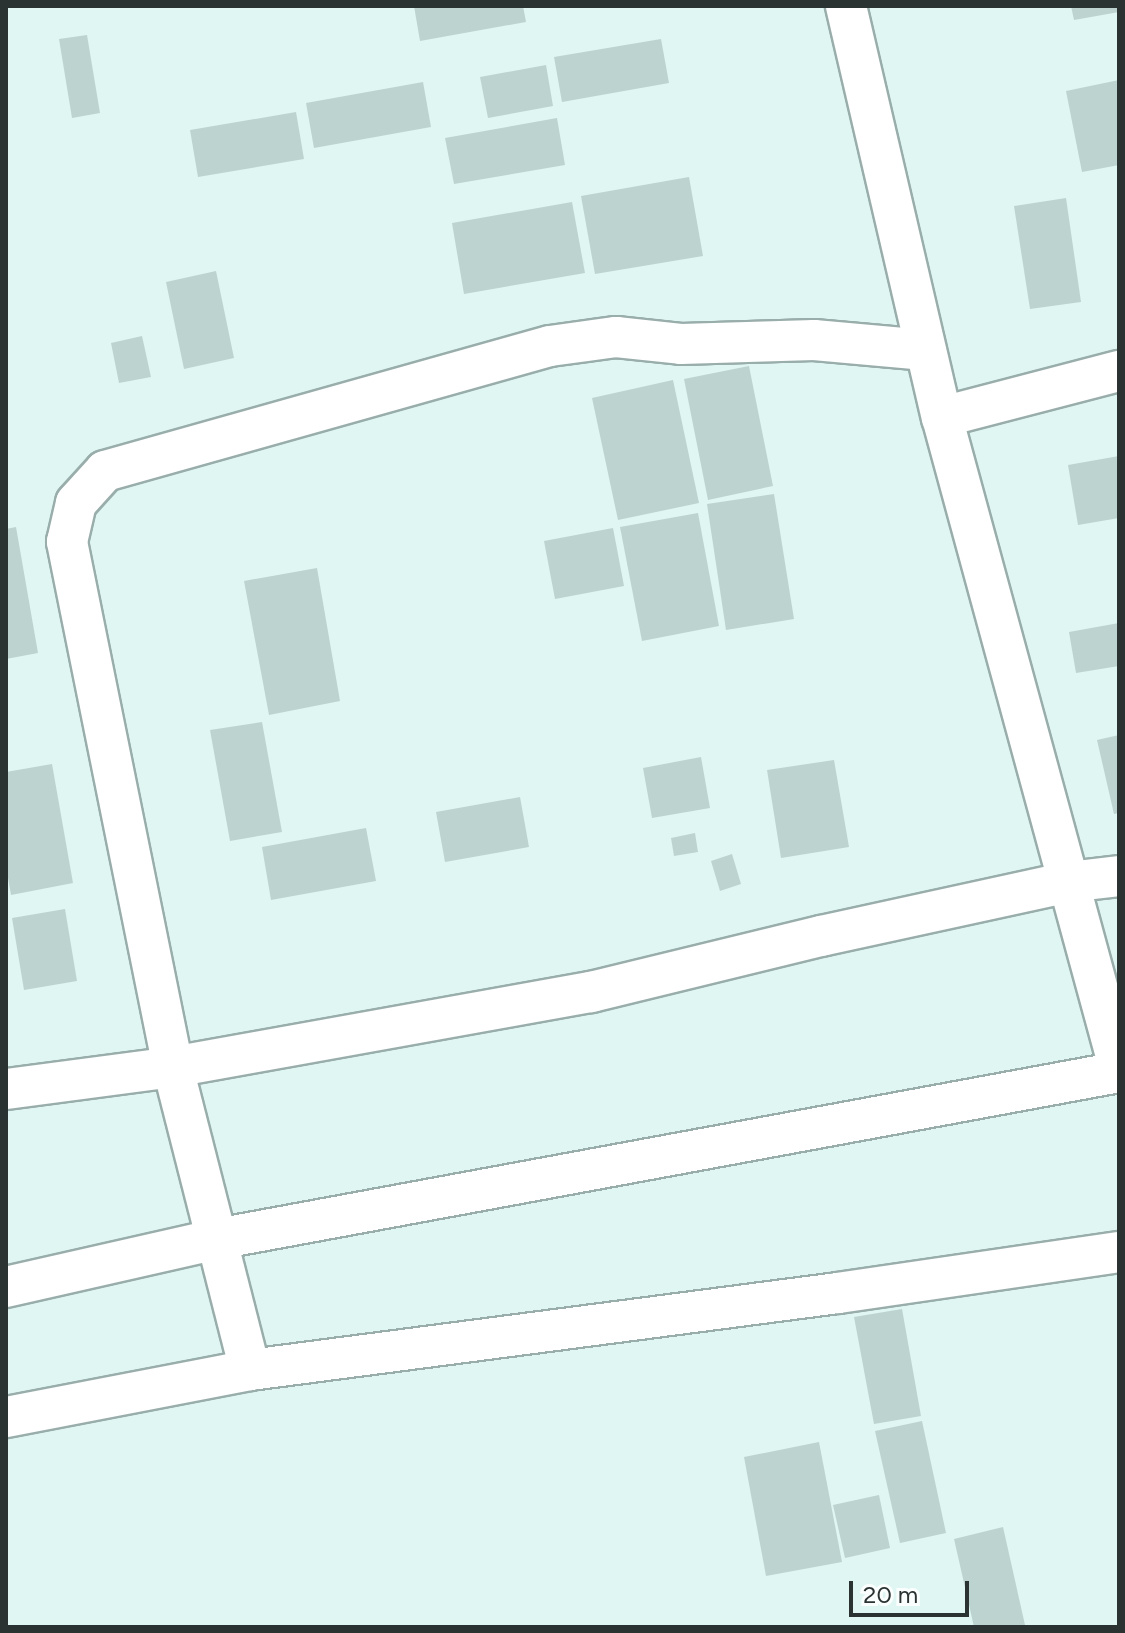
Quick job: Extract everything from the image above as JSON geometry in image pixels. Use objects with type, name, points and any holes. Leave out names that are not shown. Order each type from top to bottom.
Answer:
[{"type":"street","points":[[6,1287],[217,1239],[1119,1070],[942,417],[846,6]]},
{"type":"street","points":[[250,1370],[173,1067],[67,542],[76,503],[105,471],[550,346],[616,337],[681,344],[814,340],[926,350]]},
{"type":"street","points":[[942,417],[1119,371]]},
{"type":"street","points":[[6,1089],[173,1067],[591,992],[1068,882],[1119,876]]},
{"type":"street","points":[[6,1417],[250,1370],[822,1295],[1119,1252]]},
{"type":"building","points":[[414,6],[523,6],[526,22],[420,41]]},
{"type":"building","points":[[1071,6],[1119,6],[1119,12],[1074,20]]},
{"type":"building","points":[[87,35],[100,113],[72,118],[59,39]]},
{"type":"building","points":[[661,39],[669,83],[562,102],[554,57]]},
{"type":"building","points":[[546,65],[553,106],[488,118],[480,77]]},
{"type":"building","points":[[1119,80],[1119,165],[1082,172],[1066,91]]},
{"type":"building","points":[[423,82],[431,127],[314,148],[306,103]]},
{"type":"building","points":[[296,112],[304,159],[198,177],[190,130]]},
{"type":"building","points":[[557,118],[565,165],[454,184],[445,138]]},
{"type":"building","points":[[689,177],[703,256],[595,274],[581,196]]},
{"type":"building","points":[[1066,198],[1081,302],[1030,309],[1014,206]]},
{"type":"building","points":[[572,202],[585,273],[464,294],[452,223]]},
{"type":"building","points":[[216,271],[234,358],[184,369],[166,282]]},
{"type":"building","points":[[142,336],[151,377],[119,383],[111,343]]},
{"type":"building","points":[[749,366],[773,486],[708,500],[684,379]]},
{"type":"building","points":[[673,380],[699,503],[618,520],[592,398]]},
{"type":"building","points":[[1119,456],[1119,518],[1078,525],[1068,465]]},
{"type":"building","points":[[774,494],[794,619],[726,630],[707,504]]},
{"type":"building","points":[[698,513],[719,626],[642,641],[620,527]]},
{"type":"building","points":[[16,527],[38,653],[6,659],[6,529]]},
{"type":"building","points":[[613,528],[624,586],[555,599],[544,541]]},
{"type":"building","points":[[317,568],[340,701],[269,715],[244,581]]},
{"type":"building","points":[[1119,623],[1119,666],[1076,673],[1069,632]]},
{"type":"building","points":[[262,722],[282,832],[230,841],[210,730]]},
{"type":"building","points":[[1119,735],[1119,813],[1114,814],[1097,740]]},
{"type":"building","points":[[701,757],[710,808],[652,818],[643,768]]},
{"type":"building","points":[[834,760],[849,847],[781,858],[767,770]]},
{"type":"building","points":[[52,764],[73,883],[11,895],[6,866],[6,772]]},
{"type":"building","points":[[520,797],[529,847],[445,862],[436,812]]},
{"type":"building","points":[[366,828],[376,881],[271,900],[262,847]]},
{"type":"building","points":[[695,833],[698,852],[674,856],[671,838]]},
{"type":"building","points":[[732,854],[741,884],[720,891],[711,861]]},
{"type":"building","points":[[65,909],[77,981],[24,990],[12,918]]},
{"type":"building","points":[[902,1309],[921,1416],[874,1424],[854,1317]]},
{"type":"building","points":[[922,1421],[946,1533],[900,1543],[875,1431]]},
{"type":"building","points":[[819,1442],[842,1562],[766,1576],[744,1457]]},
{"type":"building","points":[[879,1495],[890,1548],[845,1558],[833,1505]]},
{"type":"building","points":[[1003,1527],[1025,1625],[974,1627],[954,1539]]}]
